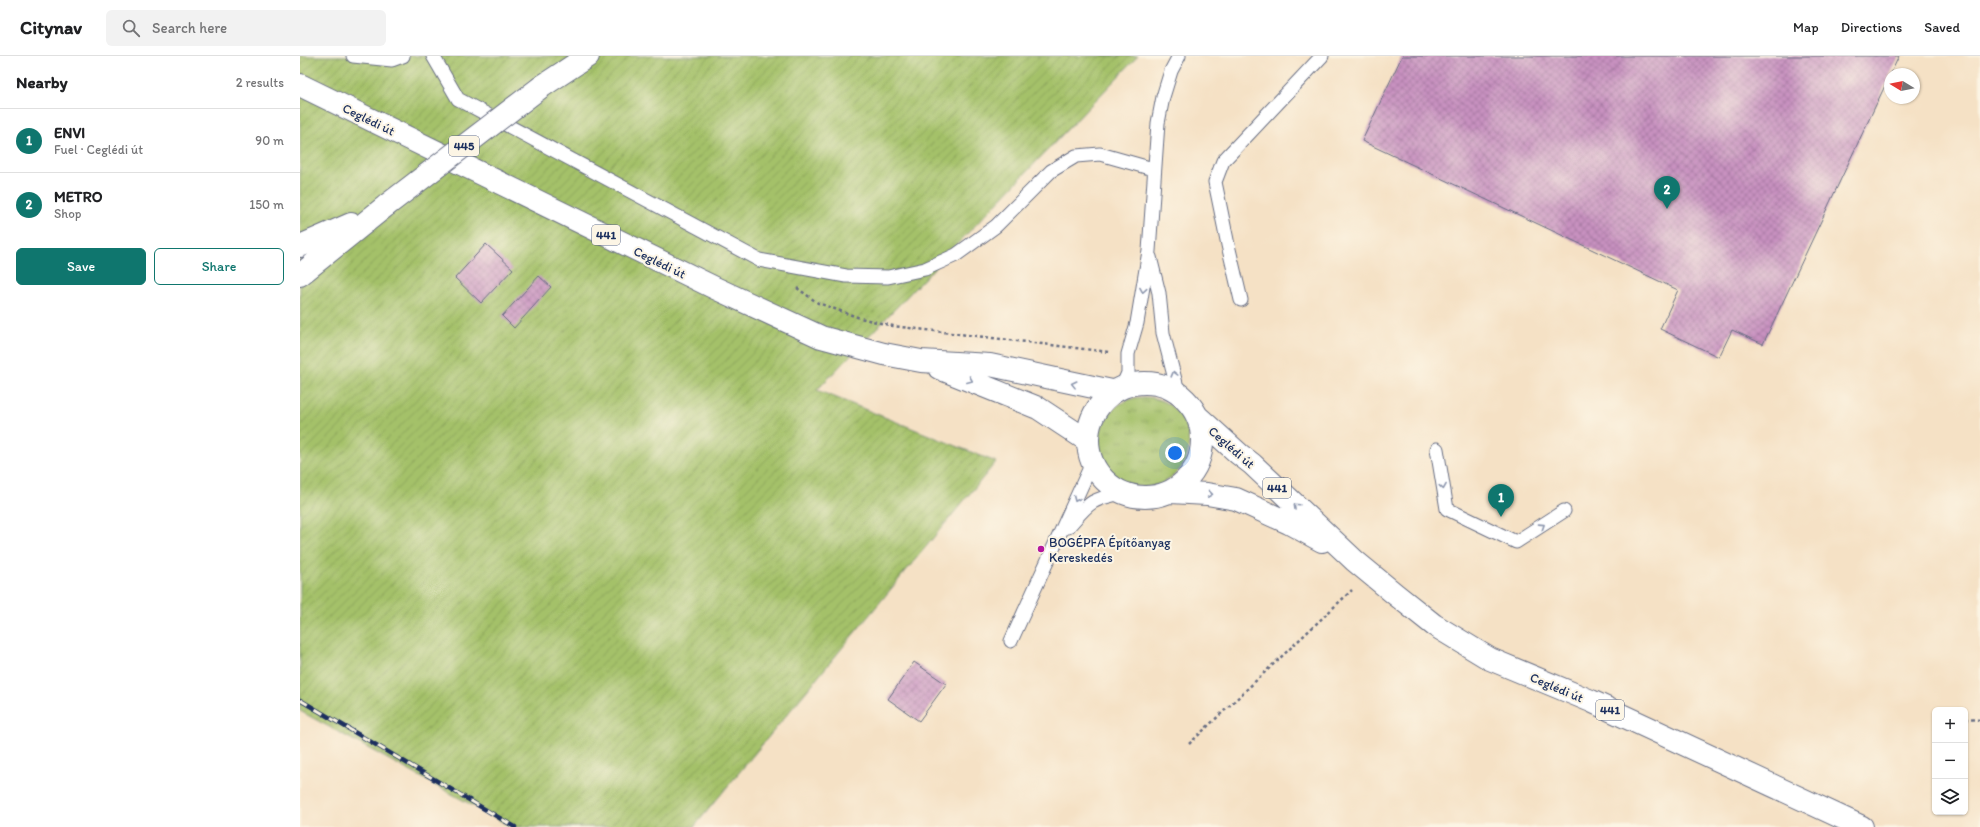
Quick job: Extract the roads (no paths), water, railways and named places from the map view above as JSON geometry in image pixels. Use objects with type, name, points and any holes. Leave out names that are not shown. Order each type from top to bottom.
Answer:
[{"type":"main road","name":"445","points":[[300,275],[381,209],[541,87],[588,56]]},
{"type":"main road","name":"Ceglédi út","points":[[300,86],[715,288],[822,337],[884,354],[921,361],[990,365],[1117,390]]},
{"type":"main road","points":[[300,246],[381,209]]},
{"type":"main road","name":"Ceglédi út","points":[[921,361],[1038,408],[1088,441]]},
{"type":"main road","name":"441","points":[[1151,384],[1168,388],[1179,395],[1192,408],[1197,416],[1201,430],[1202,444],[1199,459],[1193,472],[1184,483],[1172,492],[1147,498],[1134,497],[1122,493],[1104,481],[1092,463],[1088,452],[1089,427],[1103,400],[1117,390],[1132,385],[1151,384]]},
{"type":"main road","name":"Ceglédi út","points":[[1197,416],[1238,454],[1252,464],[1363,567],[1434,625],[1490,659],[1591,702],[1862,827]]},
{"type":"main road","name":"Ceglédi út","points":[[1172,492],[1207,494],[1236,499],[1290,523],[1363,567]]},
{"type":"lane","points":[[353,56],[392,60],[403,56]]},
{"type":"lane","points":[[433,56],[458,99],[752,257],[759,260],[846,276],[888,277],[925,269],[956,255],[996,226],[1051,171],[1076,156],[1100,154],[1153,169]]},
{"type":"lane","points":[[1117,390],[1128,373],[1128,354],[1137,323],[1149,251],[1153,169],[1163,97],[1171,71],[1179,56]]},
{"type":"lane","points":[[1242,300],[1215,182],[1217,175],[1223,161],[1322,56]]},
{"type":"lane","points":[[1149,251],[1159,293],[1163,333],[1179,395]]},
{"type":"lane","points":[[1437,448],[1447,510],[1516,542],[1564,512]]},
{"type":"lane","points":[[1011,641],[1092,463]]},
{"type":"lane","points":[[1059,537],[1088,503],[1098,498],[1122,493]]},
{"type":"railway","points":[[300,700],[515,827]]},
{"type":"place","name":"METRO","points":[[1667,209]]},
{"type":"place","name":"ENVI","points":[[1501,517]]},
{"type":"place","name":"BOGÉPFA Építőanyag Kereskedés","points":[[1041,549]]}]
